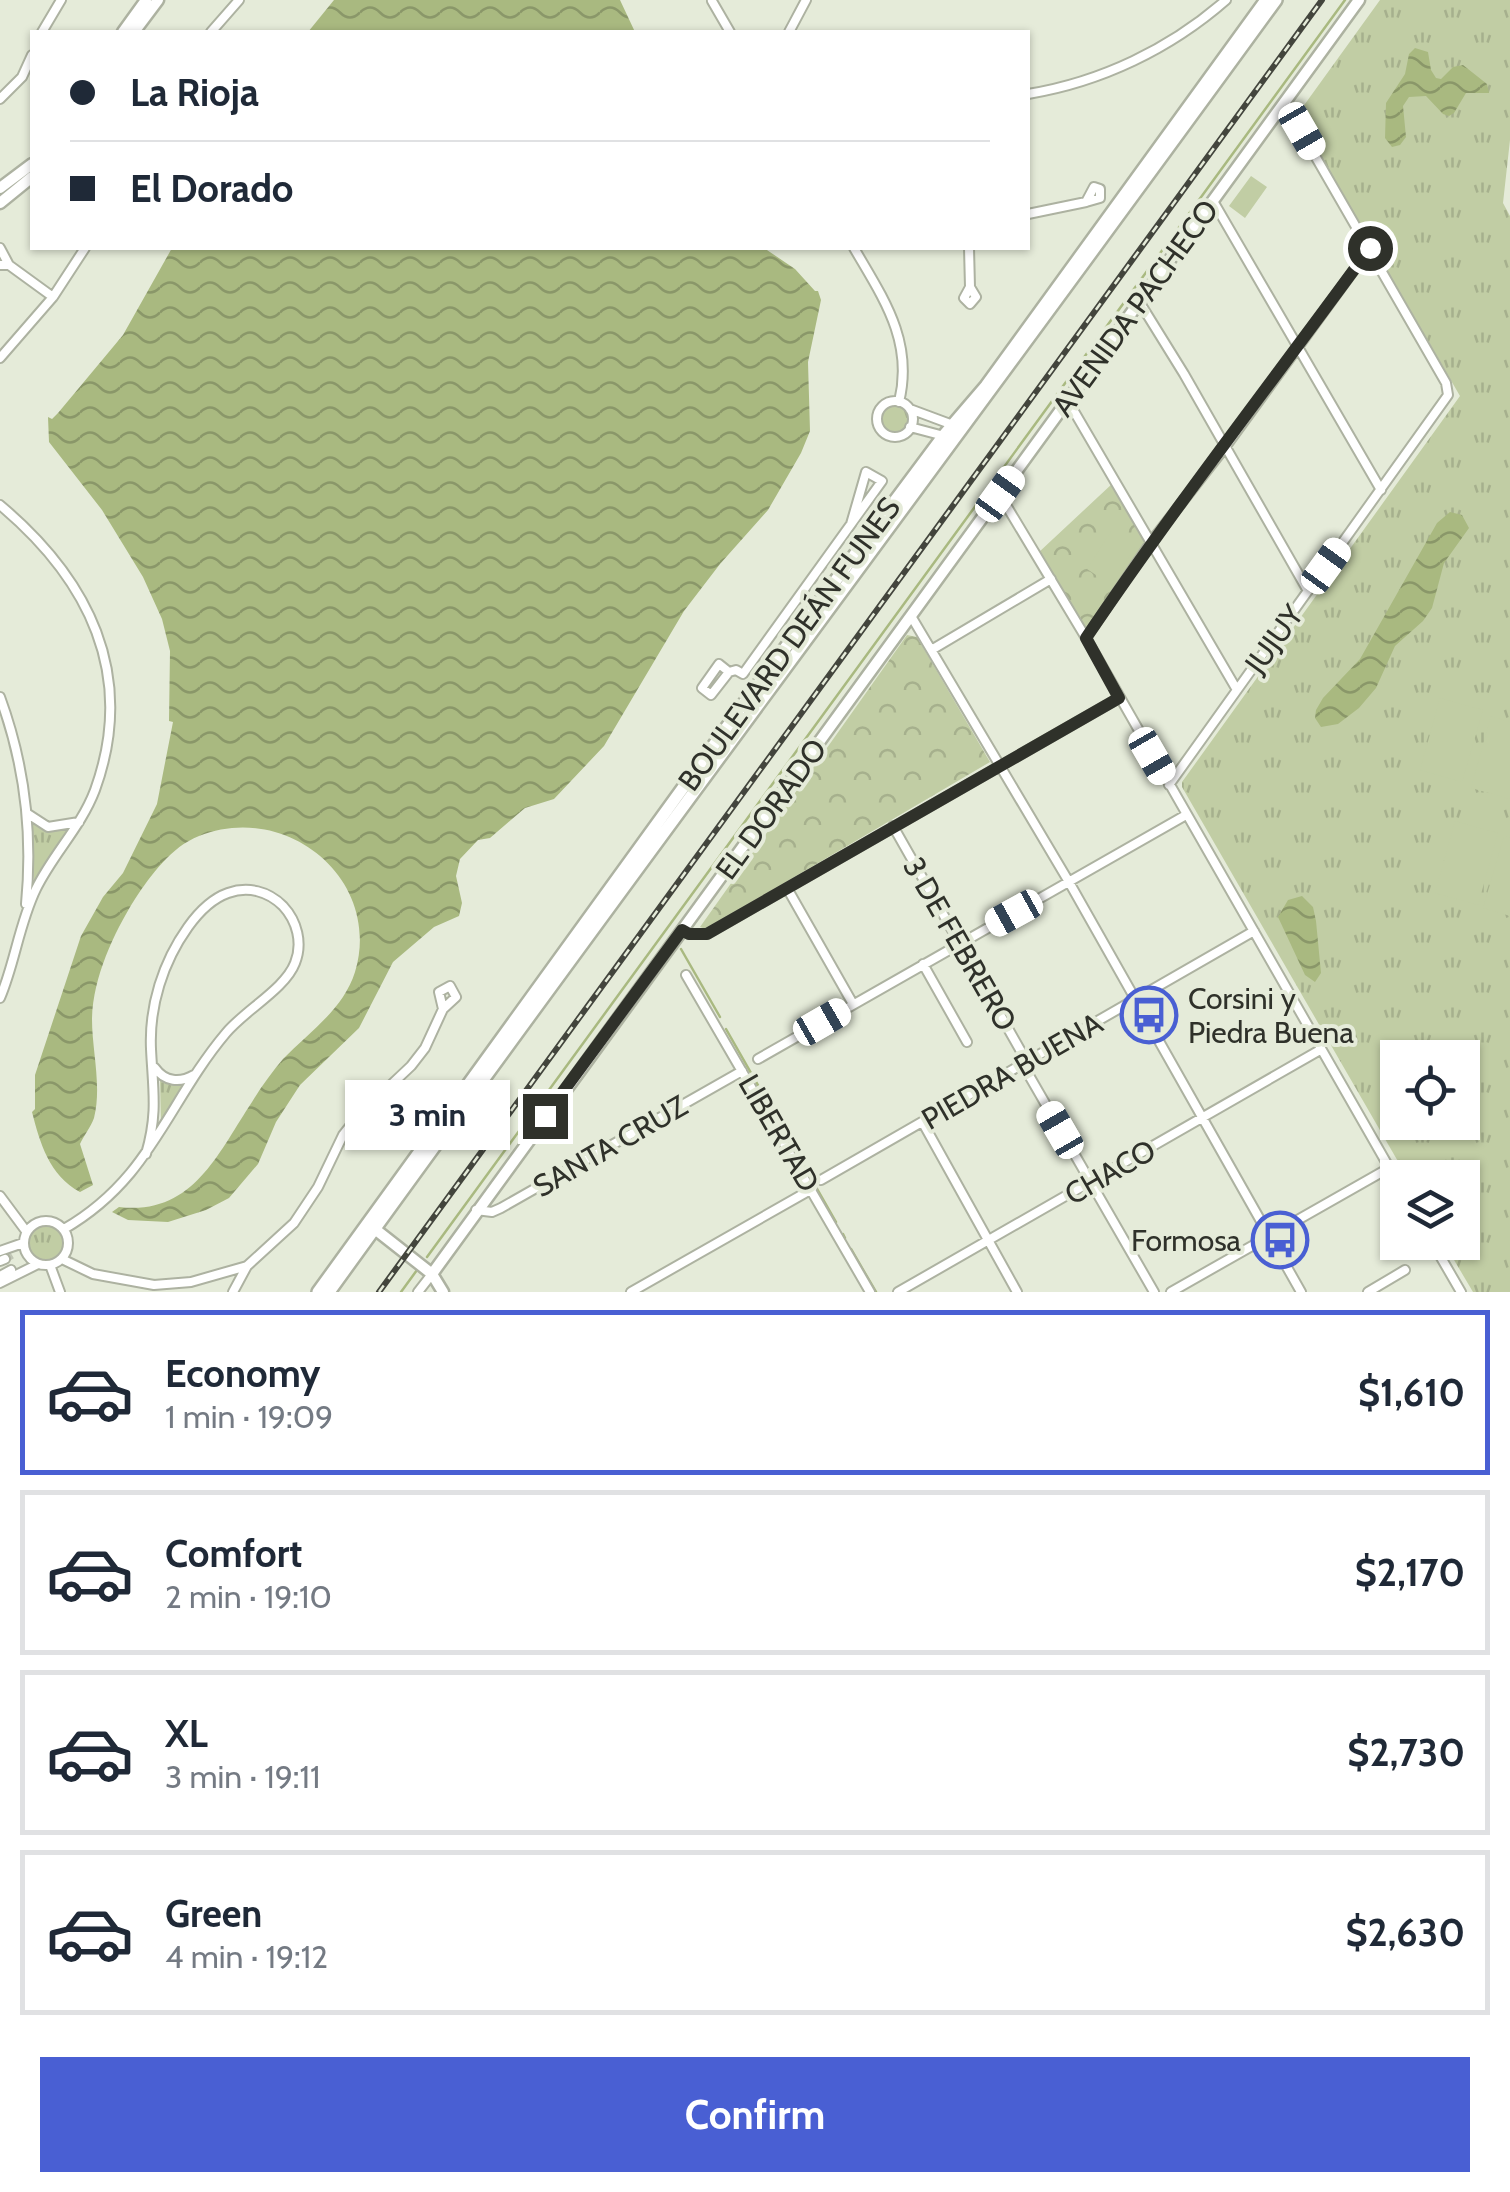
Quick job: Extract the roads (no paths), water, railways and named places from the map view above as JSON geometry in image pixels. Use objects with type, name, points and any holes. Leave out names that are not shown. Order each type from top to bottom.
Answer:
[{"type":"main road","name":"BOULEVARD DEÁN FUNES","points":[[329,1292],[371,1226],[757,686],[957,427],[1266,0]]},
{"type":"main road","name":"BOULEVARD DEÁN FUNES","points":[[957,427],[1000,381],[1276,0]]},
{"type":"main road","name":"BOULEVARD DEÁN FUNES","points":[[318,1292],[371,1226],[948,439]]},
{"type":"street","points":[[43,30],[61,0]]},
{"type":"street","points":[[124,30],[146,0]]},
{"type":"street","points":[[136,30],[158,0]]},
{"type":"street","points":[[214,30],[240,0]]},
{"type":"street","points":[[703,0],[712,1],[729,30]]},
{"type":"street","points":[[790,30],[806,0]]},
{"type":"street","points":[[1030,94],[1072,84],[1132,62],[1188,30],[1226,0]]},
{"type":"street","name":"AVENIDA PACHECO","points":[[911,616],[1359,0]]},
{"type":"street","points":[[0,99],[22,77],[30,59]]},
{"type":"street","points":[[1086,638],[1151,542],[1370,248],[1284,102]]},
{"type":"street","points":[[0,188],[30,166]]},
{"type":"street","points":[[0,203],[30,178]]},
{"type":"street","points":[[1213,200],[1381,490]]},
{"type":"street","points":[[1030,214],[1086,202]]},
{"type":"street","points":[[0,248],[5,265],[52,297]]},
{"type":"street","name":"JUJUY","points":[[1169,785],[1448,394],[1446,383],[1370,248]]},
{"type":"street","points":[[0,358],[52,297],[83,250]]},
{"type":"street","points":[[855,250],[901,336],[904,370],[899,402]]},
{"type":"street","points":[[969,250],[970,286]]},
{"type":"street","points":[[1140,303],[1308,591]]},
{"type":"street","points":[[1068,400],[1238,690]]},
{"type":"street","points":[[948,439],[910,428],[895,437],[884,433],[877,424],[882,406],[899,402],[957,427]]},
{"type":"street","points":[[909,409],[910,428]]},
{"type":"street","points":[[744,674],[882,481],[866,472],[851,524]]},
{"type":"street","points":[[1000,494],[1384,1160]]},
{"type":"street","points":[[0,505],[30,530],[80,592],[106,669],[109,722],[102,768],[80,822],[41,880],[25,913],[0,998]]},
{"type":"street","points":[[933,649],[1051,579]]},
{"type":"street","points":[[911,616],[1069,882],[1302,1292]]},
{"type":"street","name":"EL DORADO","points":[[418,1292],[911,616]]},
{"type":"street","points":[[729,672],[744,674],[757,686]]},
{"type":"street","points":[[0,697],[18,755],[28,814],[25,913]]},
{"type":"street","points":[[682,930],[707,934],[1119,698]]},
{"type":"street","points":[[28,814],[48,826],[80,822]]},
{"type":"street","points":[[758,1059],[1186,815]]},
{"type":"street","name":"3 DE FEBRERO","points":[[893,826],[1154,1292]]},
{"type":"street","points":[[787,888],[853,1004]]},
{"type":"street","points":[[64,1230],[107,1200],[146,1154],[194,1075],[231,1027],[282,982],[296,960],[299,944],[292,919],[275,899],[262,892],[235,890],[221,896],[209,904],[179,940],[156,996],[152,1064],[156,1113],[146,1154]]},
{"type":"street","name":"PIEDRA BUENA","points":[[821,1180],[1254,931]]},
{"type":"street","points":[[923,964],[968,1042]]},
{"type":"street","name":"LIBERTAD","points":[[686,975],[870,1292]]},
{"type":"street","points":[[233,1292],[247,1266],[300,1214],[343,1135],[418,1057],[443,1009]]},
{"type":"street","name":"CHACO","points":[[898,1292],[1320,1050]]},
{"type":"street","points":[[152,1064],[168,1079],[180,1081],[194,1075]]},
{"type":"street","name":"SANTA CRUZ","points":[[476,1210],[492,1212],[501,1208],[742,1071]]},
{"type":"street","points":[[922,1123],[1017,1292]]},
{"type":"street","points":[[1171,1292],[1380,1173]]},
{"type":"street","points":[[631,1292],[812,1190]]},
{"type":"street","points":[[0,1196],[26,1231]]},
{"type":"street","points":[[0,1277],[34,1262],[50,1265],[62,1258],[68,1248],[64,1230],[52,1221],[44,1220],[26,1231],[23,1245],[34,1262]]},
{"type":"street","points":[[371,1226],[432,1274],[444,1292]]},
{"type":"street","points":[[4,1256],[23,1245]]},
{"type":"street","points":[[62,1258],[94,1274],[154,1285],[192,1282],[247,1266]]},
{"type":"street","points":[[1442,1260],[1461,1292]]},
{"type":"street","points":[[0,1277],[34,1262]]},
{"type":"street","points":[[50,1265],[60,1292]]},
{"type":"street","points":[[1368,1292],[1405,1270]]},
{"type":"water","points":[[334,0],[620,0],[634,30],[310,30]]},
{"type":"water","points":[[1415,48],[1428,52],[1436,78],[1441,79],[1453,67],[1463,65],[1487,84],[1489,93],[1466,93],[1449,116],[1426,96],[1409,97],[1403,106],[1406,137],[1400,145],[1392,147],[1385,138],[1386,103],[1405,74],[1409,54]]},
{"type":"water","points":[[171,250],[767,250],[795,269],[818,291],[821,300],[808,362],[810,431],[801,453],[768,510],[684,611],[604,746],[554,799],[525,808],[490,838],[478,840],[460,859],[456,876],[462,903],[459,916],[434,927],[393,962],[359,1028],[300,1085],[276,1122],[258,1164],[229,1198],[168,1222],[128,1220],[112,1212],[119,1207],[166,1202],[200,1177],[275,1069],[342,998],[355,972],[360,938],[355,907],[341,879],[320,856],[294,839],[264,829],[232,828],[199,836],[179,847],[155,871],[127,913],[96,988],[92,1019],[96,1106],[93,1121],[80,1144],[93,1185],[80,1192],[53,1167],[32,1112],[35,1075],[81,936],[103,897],[123,873],[157,804],[173,722],[169,721],[170,651],[162,619],[143,577],[102,510],[49,442],[48,417],[52,419],[58,413],[123,335]]},
{"type":"water","points":[[1450,512],[1462,515],[1469,528],[1444,563],[1432,608],[1395,646],[1376,688],[1359,708],[1338,724],[1321,727],[1315,718],[1323,698],[1360,659],[1437,523]]},
{"type":"water","points":[[1302,896],[1313,907],[1316,921],[1321,973],[1315,982],[1305,975],[1278,917],[1288,900]]},
{"type":"waterway","points":[[427,1257],[1345,0]]},
{"type":"waterway","points":[[681,949],[720,1017]]},
{"type":"waterway","points":[[726,1029],[836,1222]]},
{"type":"waterway","points":[[843,1234],[845,1238]]},
{"type":"waterway","points":[[851,1249],[876,1292]]},
{"type":"waterway","points":[[401,1292],[417,1270]]},
{"type":"tunnel","points":[[5,1259],[13,1254]]},
{"type":"railway","points":[[379,1292],[1322,0]]},
{"type":"place","name":"Corsini y Piedra Buena","points":[[1149,1015]]},
{"type":"place","name":"Formosa","points":[[1280,1240]]}]
